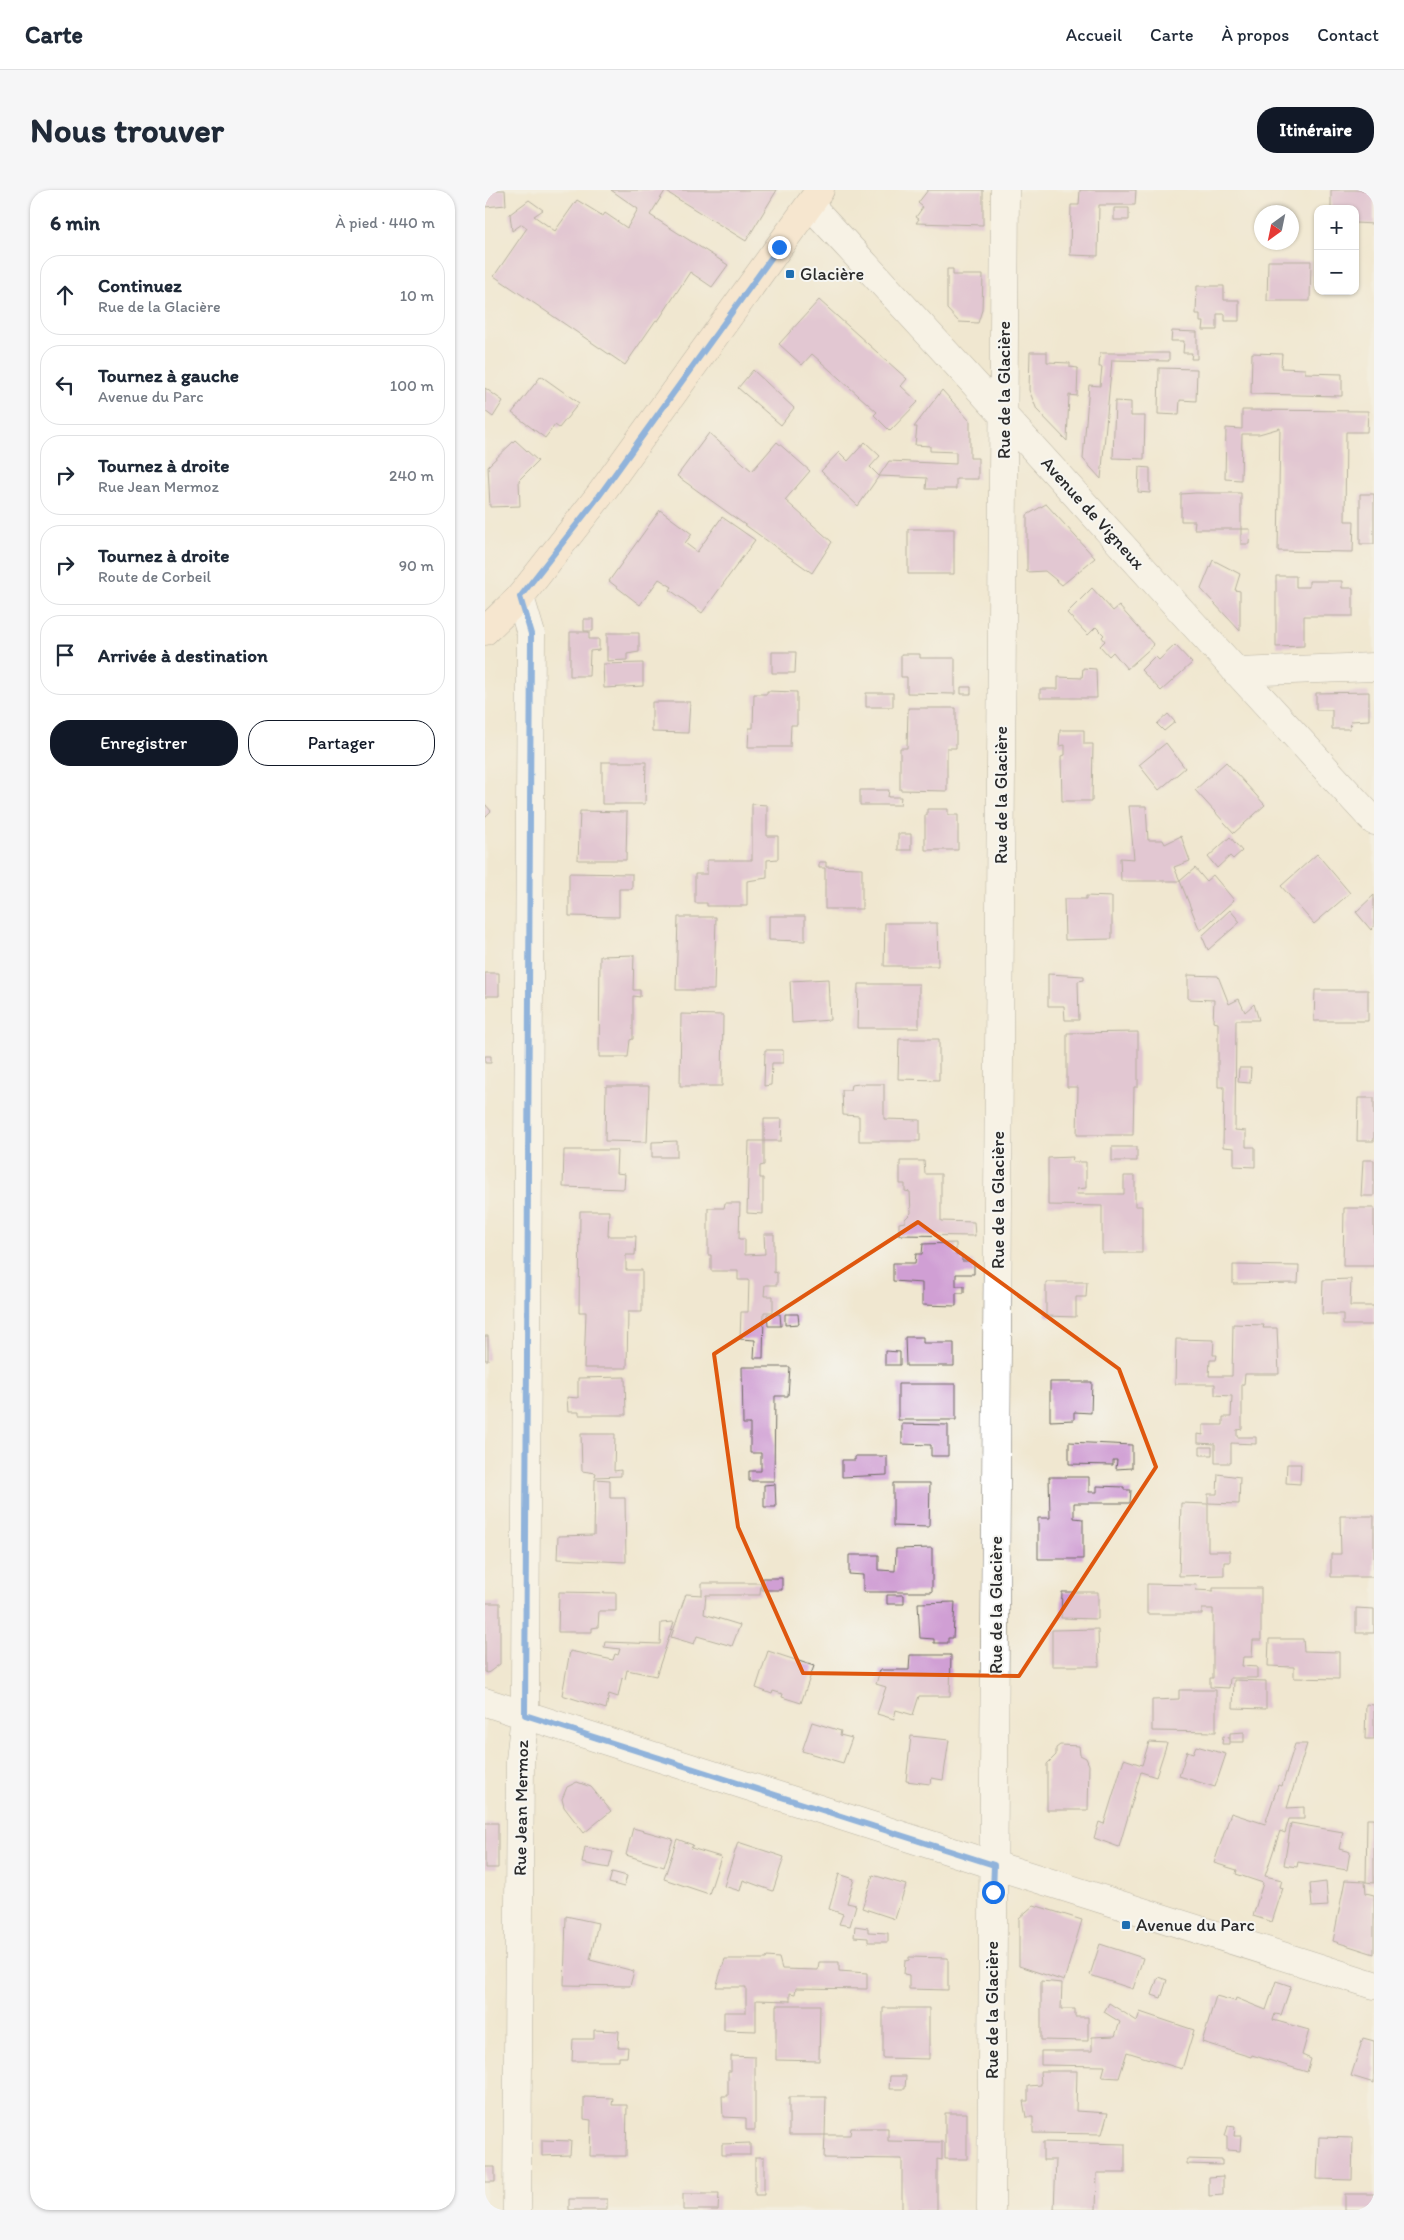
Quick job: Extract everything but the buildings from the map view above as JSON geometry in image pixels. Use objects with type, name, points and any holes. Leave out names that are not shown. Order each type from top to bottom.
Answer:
[{"type":"main road","points":[[485,631],[520,597],[599,496],[815,198]]},
{"type":"street","name":"Rue de la Glacière","points":[[991,2210],[1005,190]]},
{"type":"street","name":"Avenue de Vigneux","points":[[815,198],[1004,414],[1236,672],[1374,821]]},
{"type":"street","name":"Rue Jean Mermoz","points":[[517,2210],[520,1760],[525,1715],[531,634],[520,597]]},
{"type":"street","points":[[1236,672],[1374,667]]},
{"type":"street","points":[[485,1702],[1374,1985]]},
{"type":"highlighted area","points":[[918,1222],[1119,1369],[1156,1467],[1019,1676],[803,1673],[738,1527],[714,1354]]},
{"type":"place","name":"Glacière","points":[[790,274]]},
{"type":"place","name":"Avenue du Parc","points":[[1126,1925]]},
{"type":"route","points":[[779,247],[599,496],[520,597],[531,634],[525,1715],[994,1865],[993,1892]]}]
